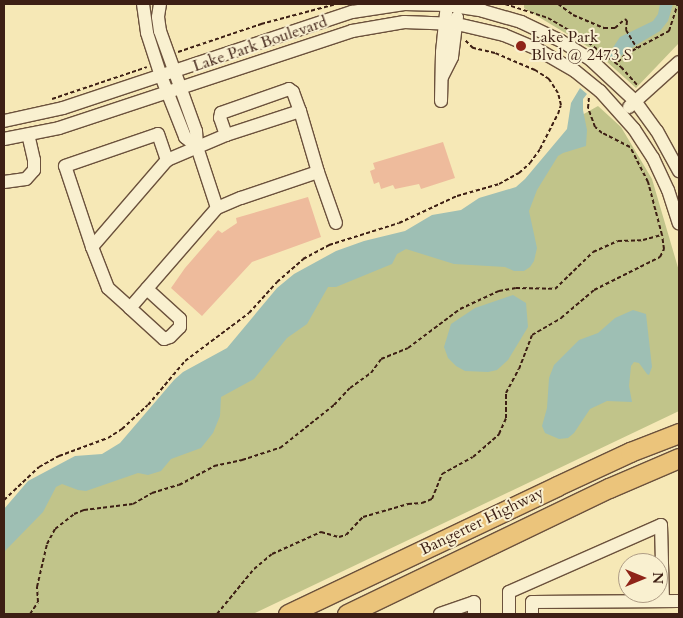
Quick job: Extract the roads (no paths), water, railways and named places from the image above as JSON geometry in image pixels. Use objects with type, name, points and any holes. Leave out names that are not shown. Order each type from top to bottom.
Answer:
[{"type":"highway","name":"Bangerter Highway","points":[[288,614],[630,452],[679,433]]},
{"type":"highway","name":"Bangerter Highway","points":[[347,614],[608,488],[679,458]]},
{"type":"street","name":"Lake Park Boulevard","points":[[4,121],[63,108],[352,12],[404,4],[453,5],[514,20],[561,41],[591,60],[635,101],[657,131],[679,171]]},
{"type":"street","points":[[142,5],[147,33],[161,76],[185,137],[190,144],[197,147]]},
{"type":"street","points":[[161,5],[158,17],[160,31],[196,131],[197,147],[217,208]]},
{"type":"street","points":[[441,101],[442,77],[455,27],[453,5]]},
{"type":"street","name":"Lake Park Boulevard","points":[[4,139],[28,136],[59,128],[352,31],[404,22],[455,27],[504,35],[550,56],[589,82],[621,113],[652,158],[668,190],[679,223]]},
{"type":"street","points":[[621,113],[679,62]]},
{"type":"street","points":[[226,136],[220,118],[221,113],[279,92],[292,90],[336,223]]},
{"type":"street","points":[[92,247],[167,160],[226,136],[300,112]]},
{"type":"street","points":[[146,289],[180,319],[180,327],[170,337],[164,339],[108,288],[65,166],[158,134],[167,160]]},
{"type":"street","points":[[4,182],[26,179],[34,170],[34,160],[28,136]]},
{"type":"street","points":[[130,308],[217,208],[318,172]]},
{"type":"street","points":[[508,614],[509,592],[661,525],[662,553]]},
{"type":"street","points":[[440,614],[474,602],[474,614]]},
{"type":"street","points":[[532,614],[532,602],[618,602]]},
{"type":"water","points":[[660,4],[673,4],[668,21],[660,31],[628,50],[615,61],[608,55],[620,37],[653,21],[658,14]]},
{"type":"water","points":[[580,88],[587,94],[583,99],[587,130],[586,146],[558,156],[537,190],[529,211],[537,248],[534,261],[530,267],[524,271],[514,271],[505,267],[454,264],[406,249],[397,254],[392,264],[336,287],[328,287],[307,324],[287,338],[254,379],[221,397],[220,416],[213,433],[201,448],[171,459],[161,471],[148,475],[138,473],[86,491],[62,484],[56,487],[43,512],[4,552],[4,509],[28,481],[75,456],[102,454],[120,443],[174,380],[183,372],[227,348],[277,288],[294,274],[336,251],[364,241],[405,231],[432,215],[461,210],[479,198],[516,187],[567,129],[571,103]]},
{"type":"water","points":[[513,295],[526,303],[528,327],[508,360],[497,370],[488,372],[465,371],[456,366],[448,358],[444,347],[451,324],[475,308]]},
{"type":"water","points":[[633,310],[646,314],[652,367],[649,375],[639,363],[634,362],[631,366],[629,386],[632,402],[607,401],[590,409],[574,433],[568,438],[559,439],[545,433],[542,426],[547,408],[549,378],[554,365],[579,340],[598,333],[615,318]]},
{"type":"place","name":"Lake Park Blvd @ 2473 S","points":[[521,46]]}]
